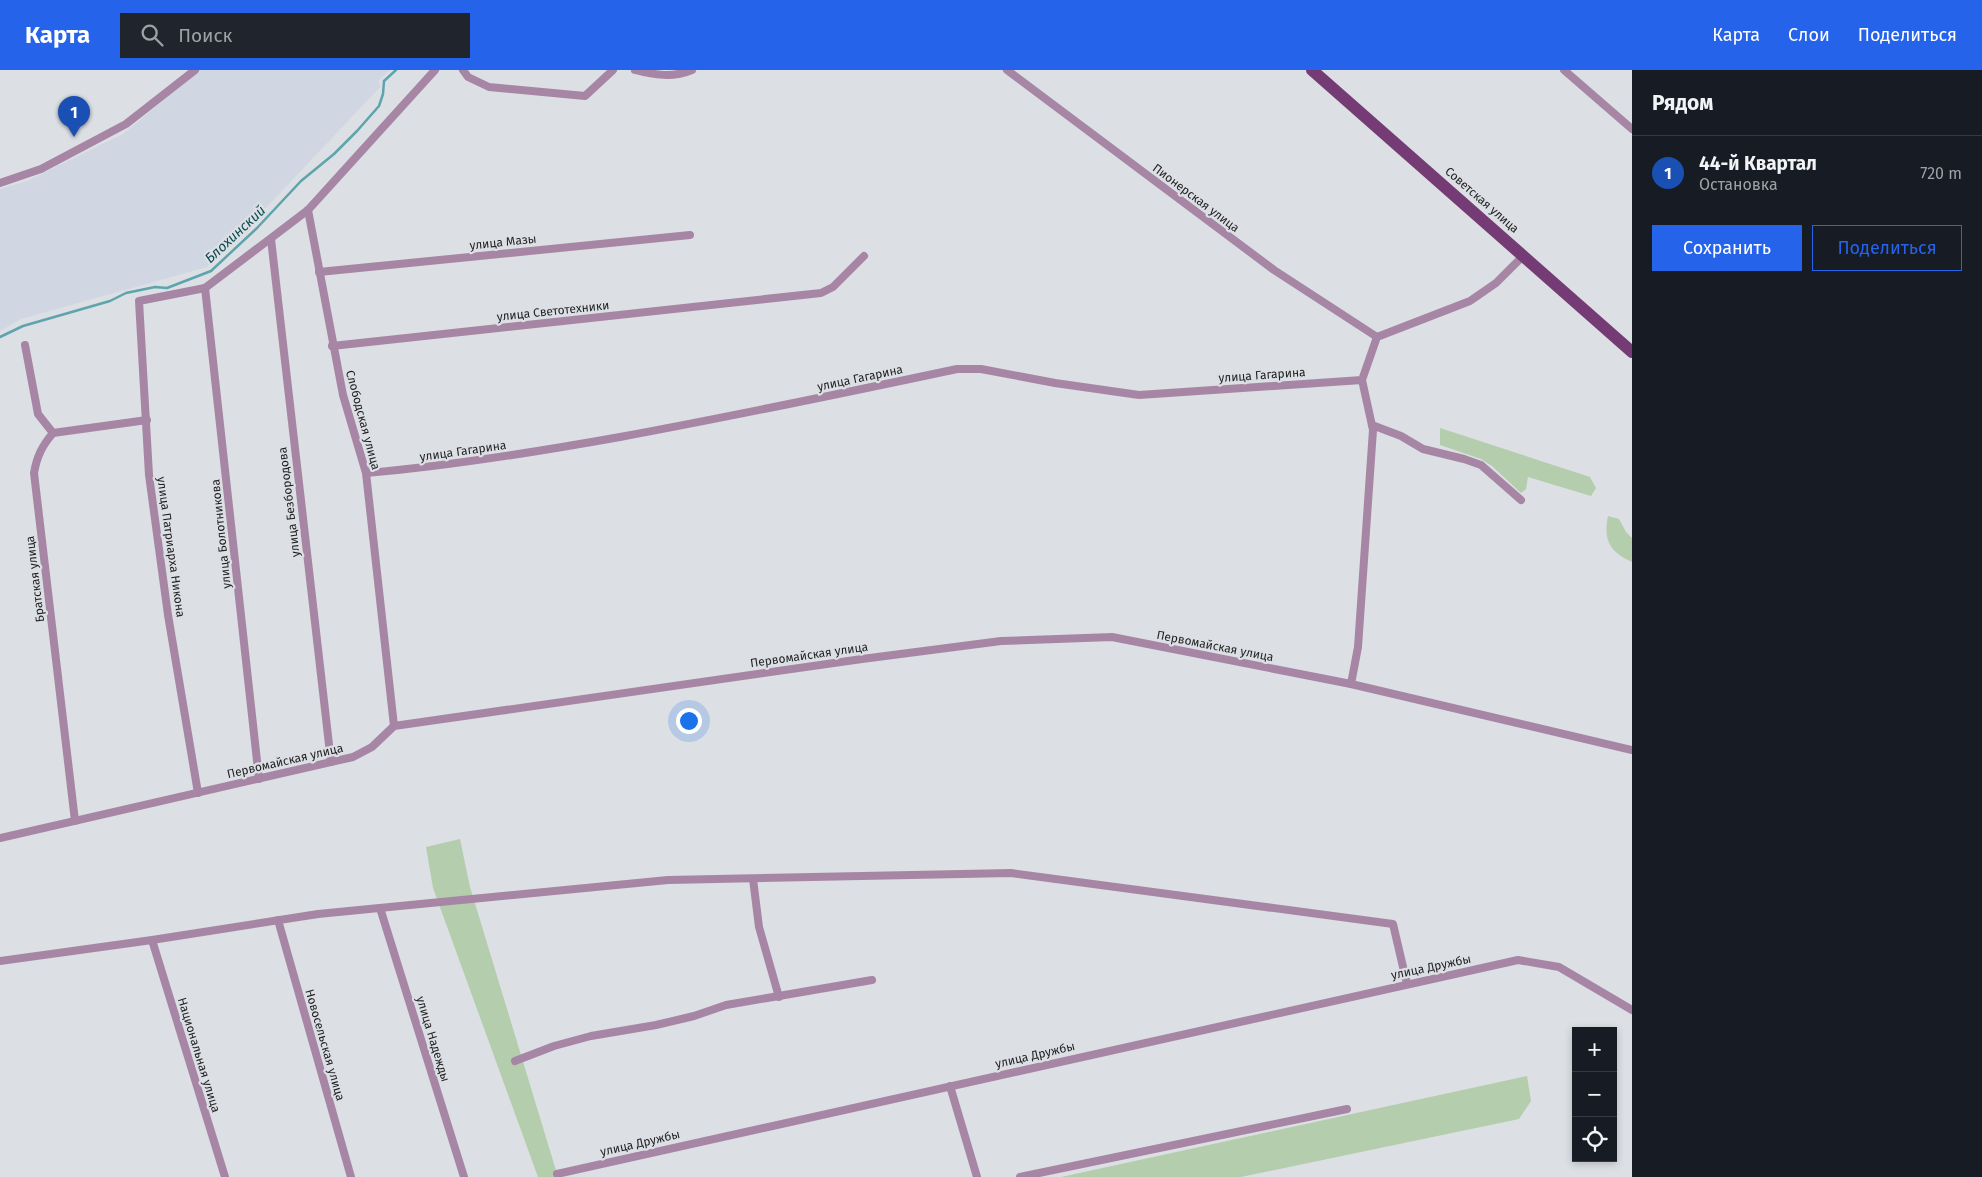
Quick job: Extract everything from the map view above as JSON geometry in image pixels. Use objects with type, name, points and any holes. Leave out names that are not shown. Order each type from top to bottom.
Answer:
[{"type":"main road","name":"Советская улица","points":[[1312,70],[1632,352]]},
{"type":"street","points":[[0,183],[41,169],[126,124],[195,70]]},
{"type":"street","points":[[205,288],[308,210],[435,70]]},
{"type":"street","points":[[463,70],[468,77],[489,87],[585,96],[613,70]]},
{"type":"street","points":[[634,70],[650,74],[678,76],[692,70]]},
{"type":"street","name":"Пионерская улица","points":[[1007,70],[1274,270],[1377,337]]},
{"type":"street","points":[[1564,70],[1632,129]]},
{"type":"street","name":"Слободская улица","points":[[308,210],[332,346],[343,395],[366,473],[394,726]]},
{"type":"street","name":"улица Мазы","points":[[319,272],[690,235]]},
{"type":"street","name":"улица Безбородова","points":[[271,238],[331,762]]},
{"type":"street","points":[[1351,684],[1358,647],[1372,425],[1362,380],[1377,337],[1470,302],[1496,283],[1524,255]]},
{"type":"street","name":"улица Светотехники","points":[[332,346],[821,293],[834,287],[864,256]]},
{"type":"street","name":"улица Патриарха Никона","points":[[198,793],[168,615],[149,475],[139,301],[205,288]]},
{"type":"street","name":"улица Болотникова","points":[[205,288],[259,779]]},
{"type":"street","points":[[25,345],[38,414],[53,433],[147,420]]},
{"type":"street","name":"улица Гагарина","points":[[366,473],[414,469],[538,452],[742,415],[956,369],[981,369],[1055,383],[1139,395],[1362,380]]},
{"type":"street","points":[[1372,425],[1401,436],[1423,449],[1481,465],[1521,500]]},
{"type":"street","name":"Братская улица","points":[[53,433],[43,445],[37,457],[34,473],[75,821]]},
{"type":"street","name":"Первомайская улица","points":[[0,838],[353,757],[372,747],[394,726],[862,659],[1002,641],[1112,637],[1351,684],[1632,750]]},
{"type":"street","points":[[0,961],[318,914],[668,880],[1011,873],[1393,924],[1407,984]]},
{"type":"street","points":[[753,879],[758,927],[779,997]]},
{"type":"street","name":"улица Надежды","points":[[380,908],[464,1177]]},
{"type":"street","name":"Новосельская улица","points":[[278,920],[351,1177]]},
{"type":"street","name":"Национальная улица","points":[[152,940],[225,1177]]},
{"type":"street","name":"улица Дружбы","points":[[557,1174],[1518,960],[1560,968],[1632,1010]]},
{"type":"street","points":[[515,1060],[554,1046],[592,1036],[656,1025],[694,1016],[726,1005],[872,980]]},
{"type":"street","points":[[950,1086],[977,1177]]},
{"type":"street","points":[[1020,1177],[1347,1109]]},
{"type":"shaded area","points":[[200,70],[390,70],[378,81],[381,86],[262,212],[207,267],[21,319],[0,331],[0,189],[27,181],[123,134]]},
{"type":"green space","points":[[1440,428],[1590,477],[1596,488],[1591,496],[1528,477],[1526,489],[1521,493],[1492,466],[1481,459],[1440,445]]},
{"type":"green space","points":[[1608,516],[1619,519],[1626,532],[1632,538],[1632,562],[1618,554],[1610,544],[1607,532]]},
{"type":"green space","points":[[460,839],[470,887],[558,1177],[538,1177],[433,888],[426,847]]},
{"type":"green space","points":[[1527,1076],[1531,1101],[1519,1119],[1241,1177],[1061,1177]]},
{"type":"waterway","name":"Блохинский","points":[[0,337],[23,326],[110,301],[126,293],[155,287],[167,288],[211,271],[257,228],[301,181],[334,154],[357,131],[379,106],[383,94],[384,81],[396,70]]},
{"type":"place","name":"44-й Квартал","points":[[74,137]]}]
